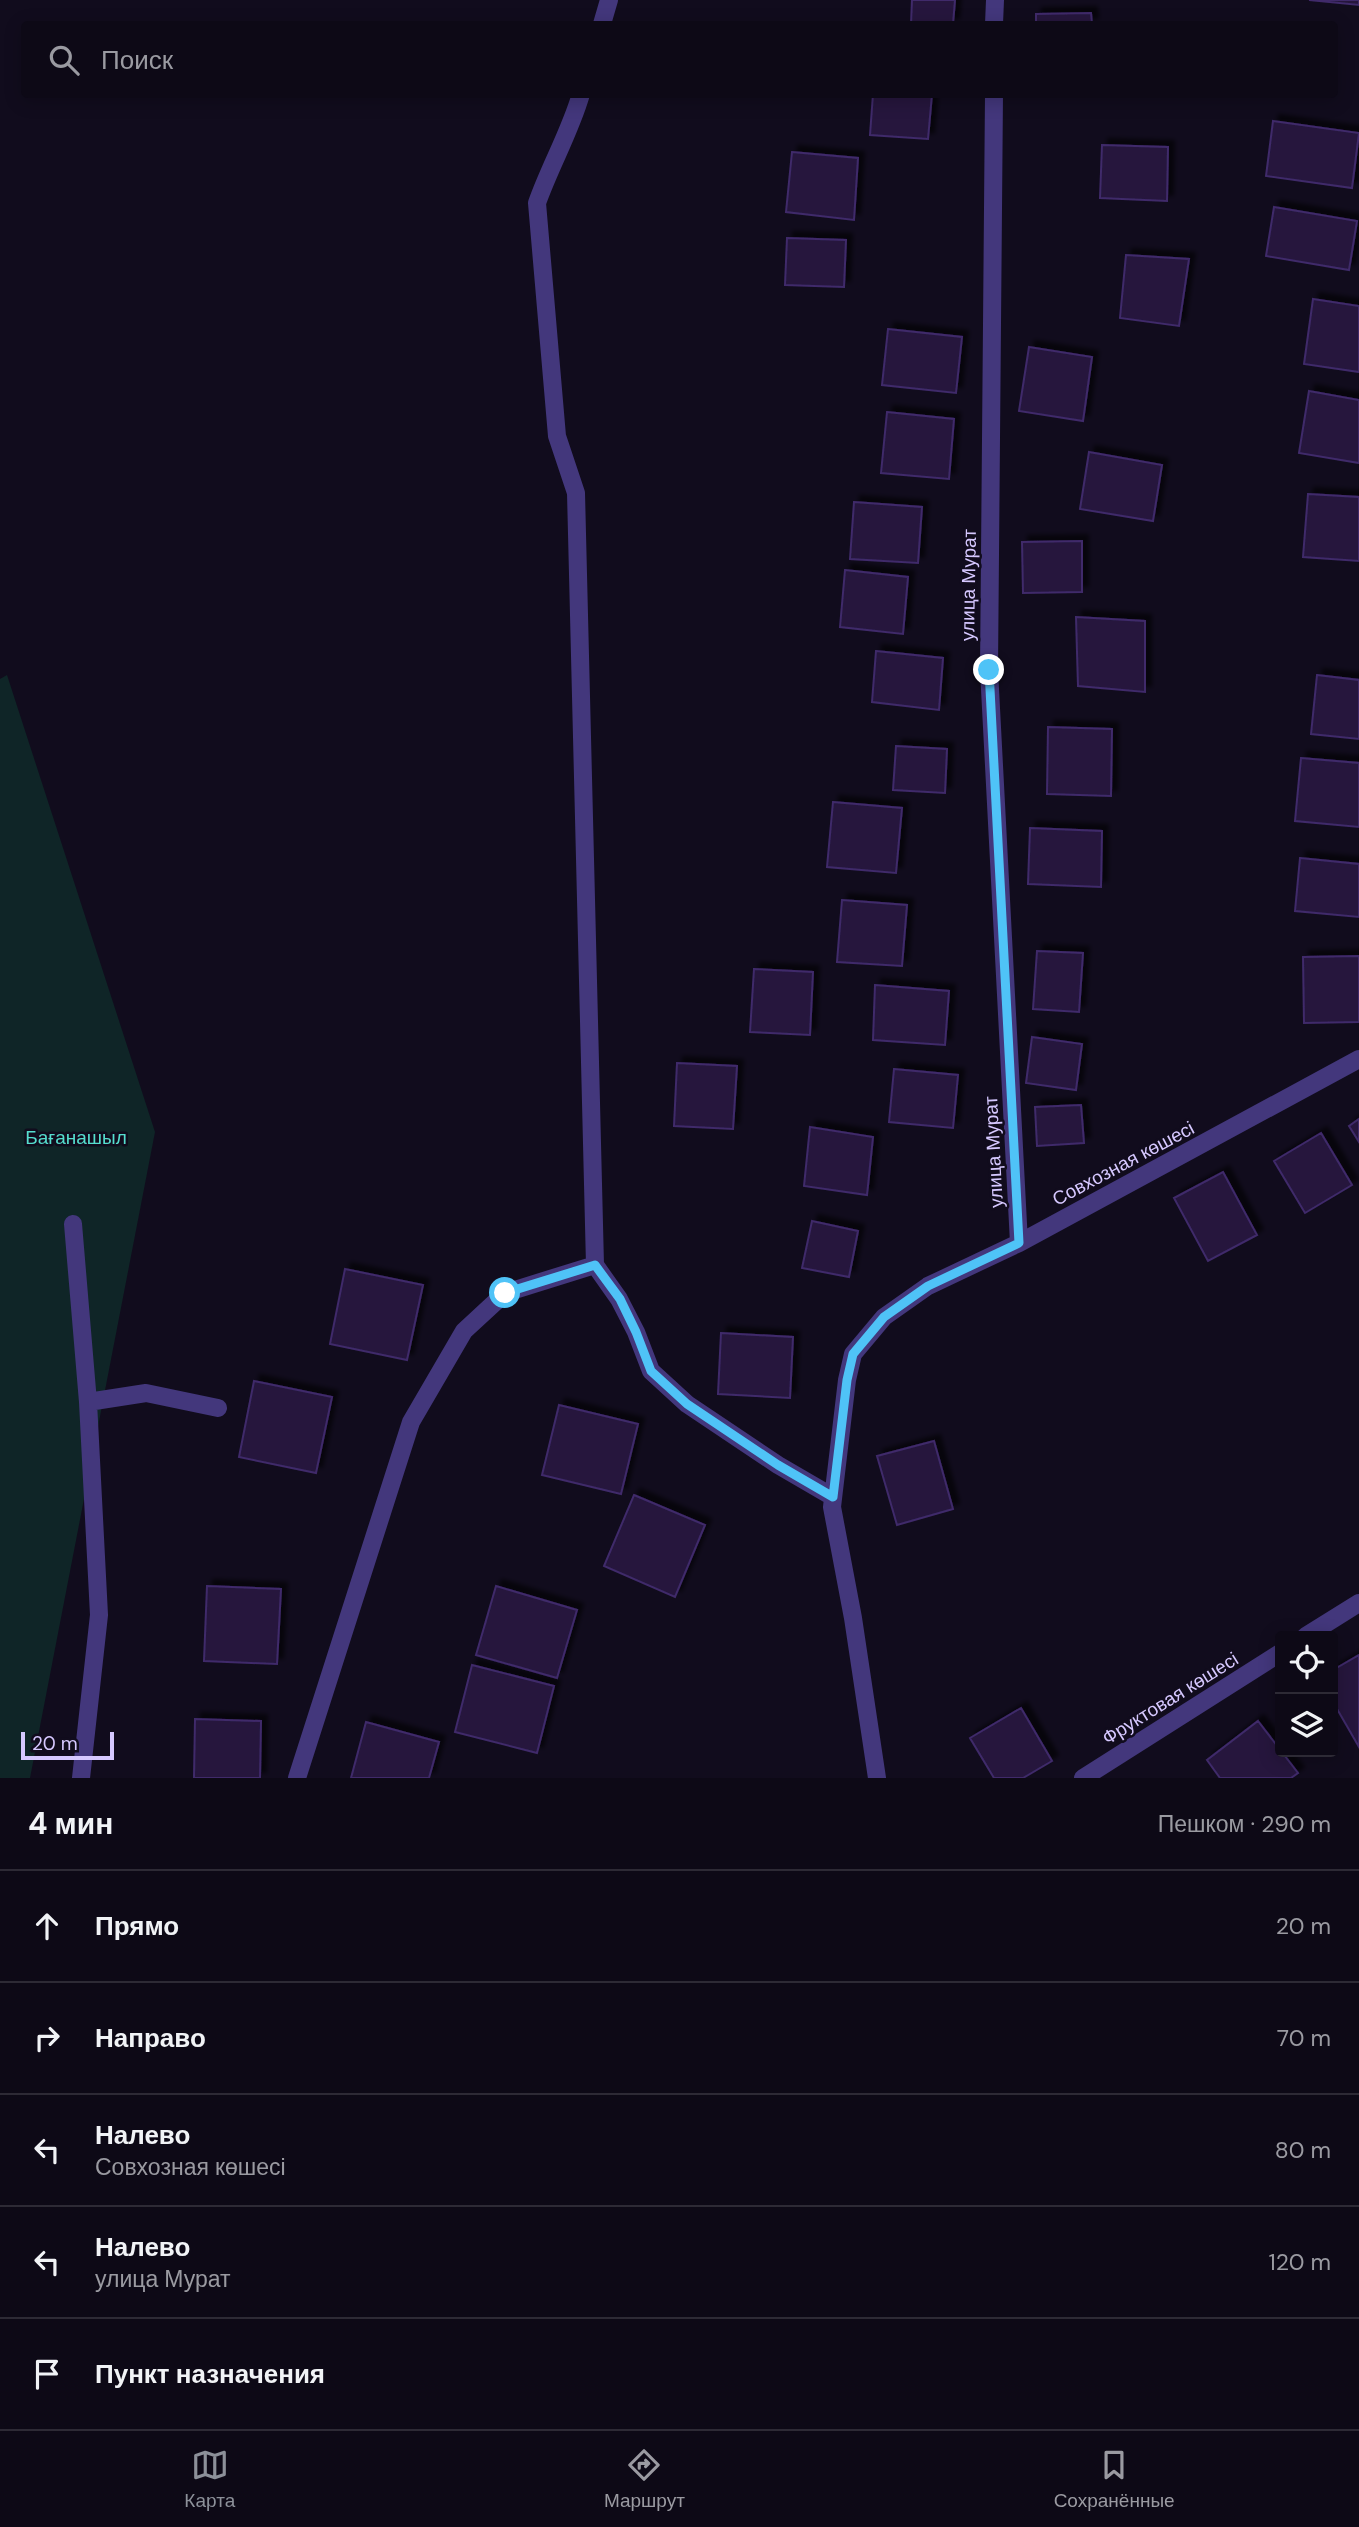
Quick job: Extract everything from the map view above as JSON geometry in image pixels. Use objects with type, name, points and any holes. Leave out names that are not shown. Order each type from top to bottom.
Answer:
[{"type":"street","points":[[603,21],[609,0]]},
{"type":"street","points":[[994,21],[995,0]]},
{"type":"street","points":[[580,98],[537,203],[557,436],[576,493],[595,1265],[620,1299],[651,1371],[687,1404],[778,1465],[833,1497]]},
{"type":"street","name":"улица Мурат","points":[[994,98],[989,670],[1019,1243]]},
{"type":"street","name":"Совхозная көшесі","points":[[877,1778],[853,1618],[832,1507],[847,1380],[853,1354],[884,1317],[928,1286],[1019,1243],[1359,1059]]},
{"type":"street","points":[[73,1224],[88,1402],[99,1615],[81,1778]]},
{"type":"street","points":[[297,1778],[411,1422],[434,1379],[464,1331],[505,1293],[595,1265]]},
{"type":"street","points":[[88,1402],[146,1393],[218,1408]]},
{"type":"street","points":[[1314,1631],[1359,1603]]},
{"type":"street","name":"Фруктовая көшесі","points":[[1083,1778],[1275,1656]]},
{"type":"green space","name":"Бағанашыл","points":[[7,675],[155,1132],[30,1778],[0,1778],[0,679]]},
{"type":"building","points":[[912,0],[955,0],[953,21],[911,21]]},
{"type":"building","points":[[1309,0],[1359,0],[1359,5]]},
{"type":"building","points":[[1091,13],[1092,21],[1036,21],[1036,14]]},
{"type":"building","points":[[873,98],[932,98],[928,139],[870,135]]},
{"type":"building","points":[[1273,121],[1359,133],[1352,188],[1266,176]]},
{"type":"building","points":[[1102,145],[1168,147],[1167,201],[1100,198]]},
{"type":"building","points":[[792,152],[858,158],[854,220],[786,212]]},
{"type":"building","points":[[1274,207],[1357,221],[1349,270],[1266,256]]},
{"type":"building","points":[[787,238],[846,240],[844,287],[785,285]]},
{"type":"building","points":[[1126,255],[1189,259],[1179,326],[1120,318]]},
{"type":"building","points":[[1313,299],[1359,306],[1359,372],[1304,364]]},
{"type":"building","points":[[888,329],[962,337],[956,393],[882,385]]},
{"type":"building","points":[[1029,347],[1092,357],[1083,421],[1019,411]]},
{"type":"building","points":[[1309,391],[1359,400],[1359,463],[1299,453]]},
{"type":"building","points":[[887,412],[954,419],[949,479],[881,473]]},
{"type":"building","points":[[1089,452],[1162,465],[1153,521],[1080,509]]},
{"type":"building","points":[[1308,494],[1359,497],[1359,561],[1303,557]]},
{"type":"building","points":[[854,502],[922,507],[918,563],[850,559]]},
{"type":"building","points":[[1082,541],[1082,592],[1023,593],[1022,542]]},
{"type":"building","points":[[845,570],[908,577],[903,634],[840,627]]},
{"type":"building","points":[[1076,617],[1145,621],[1145,692],[1078,686]]},
{"type":"building","points":[[876,651],[943,658],[939,710],[872,702]]},
{"type":"building","points":[[1317,675],[1359,680],[1359,739],[1311,734]]},
{"type":"building","points":[[1048,727],[1112,729],[1111,796],[1047,794]]},
{"type":"building","points":[[896,746],[947,749],[945,793],[893,790]]},
{"type":"building","points":[[1301,758],[1359,763],[1359,827],[1295,821]]},
{"type":"building","points":[[833,802],[902,808],[896,873],[827,867]]},
{"type":"building","points":[[1030,828],[1102,831],[1101,887],[1028,884]]},
{"type":"building","points":[[1300,858],[1359,864],[1359,917],[1295,911]]},
{"type":"building","points":[[842,900],[907,905],[902,966],[837,962]]},
{"type":"building","points":[[1037,951],[1083,953],[1079,1012],[1033,1009]]},
{"type":"building","points":[[1359,956],[1359,1022],[1304,1023],[1303,957]]},
{"type":"building","points":[[754,969],[813,972],[810,1035],[750,1032]]},
{"type":"building","points":[[875,985],[949,991],[945,1045],[873,1040]]},
{"type":"building","points":[[1032,1037],[1082,1044],[1076,1090],[1026,1083]]},
{"type":"building","points":[[677,1063],[737,1066],[733,1129],[674,1126]]},
{"type":"building","points":[[894,1069],[958,1075],[953,1128],[889,1122]]},
{"type":"building","points":[[1081,1105],[1084,1143],[1037,1146],[1035,1107]]},
{"type":"building","points":[[1359,1119],[1359,1142],[1349,1126]]},
{"type":"building","points":[[810,1127],[873,1137],[867,1195],[804,1186]]},
{"type":"building","points":[[1321,1133],[1352,1185],[1305,1213],[1274,1161]]},
{"type":"building","points":[[1223,1172],[1257,1235],[1208,1261],[1174,1198]]},
{"type":"building","points":[[812,1221],[858,1231],[849,1277],[802,1268]]},
{"type":"building","points":[[345,1269],[423,1285],[407,1360],[330,1344]]},
{"type":"building","points":[[721,1333],[793,1337],[790,1398],[718,1394]]},
{"type":"building","points":[[254,1381],[332,1397],[316,1473],[239,1457]]},
{"type":"building","points":[[559,1405],[638,1424],[621,1494],[542,1475]]},
{"type":"building","points":[[934,1441],[953,1509],[897,1525],[877,1456]]},
{"type":"building","points":[[634,1495],[705,1525],[675,1597],[604,1566]]},
{"type":"building","points":[[207,1586],[281,1589],[277,1664],[204,1661]]},
{"type":"building","points":[[496,1586],[577,1610],[557,1678],[476,1655]]},
{"type":"building","points":[[1359,1655],[1359,1747],[1338,1711],[1338,1667]]},
{"type":"building","points":[[472,1665],[554,1686],[537,1753],[455,1732]]},
{"type":"building","points":[[1021,1708],[1052,1761],[1023,1778],[994,1778],[970,1738]]},
{"type":"building","points":[[195,1719],[261,1721],[260,1778],[194,1778]]},
{"type":"building","points":[[1258,1721],[1275,1743],[1275,1757],[1286,1757],[1298,1773],[1291,1778],[1220,1778],[1207,1760]]},
{"type":"building","points":[[366,1722],[439,1742],[429,1778],[351,1778]]},
{"type":"route","points":[[505,1293],[595,1265],[620,1299],[651,1371],[687,1404],[778,1465],[833,1497],[847,1380],[853,1354],[884,1317],[928,1286],[1019,1243],[989,670]]}]
